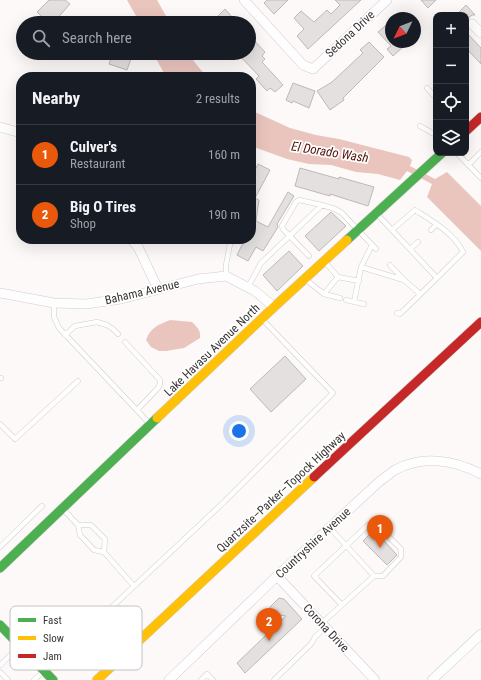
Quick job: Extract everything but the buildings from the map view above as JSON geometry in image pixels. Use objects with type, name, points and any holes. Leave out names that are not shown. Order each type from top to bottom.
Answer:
[{"type":"main road","points":[[469,128],[481,117]]},
{"type":"main road","name":"Lake Havasu Avenue North","points":[[0,568],[274,307],[439,156]]},
{"type":"main road","name":"Quartzsite–Parker–Topock Highway","points":[[142,638],[481,322]]},
{"type":"main road","points":[[0,625],[10,636]]},
{"type":"main road","name":"Quartzsite–Parker–Topock Highway","points":[[97,680],[108,670]]},
{"type":"main road","points":[[44,671],[53,680]]},
{"type":"street","name":"Sedona Drive","points":[[244,0],[302,65],[313,69],[387,0]]},
{"type":"street","points":[[472,24],[481,33]]},
{"type":"street","points":[[0,127],[16,132]]},
{"type":"street","points":[[135,244],[158,289]]},
{"type":"street","points":[[226,276],[255,291],[274,307]]},
{"type":"street","name":"Bahama Avenue","points":[[0,293],[54,303],[86,304],[121,299],[198,279],[226,276]]},
{"type":"street","name":"Countryshire Avenue","points":[[169,680],[277,576],[380,481],[395,470],[413,464],[431,461],[444,461],[458,464],[481,474]]},
{"type":"street","name":"Corona Drive","points":[[277,576],[375,680]]},
{"type":"street","points":[[432,680],[481,634]]},
{"type":"lane","points":[[427,88],[433,95]]},
{"type":"lane","points":[[420,126],[433,133]]},
{"type":"lane","points":[[468,164],[481,152]]},
{"type":"lane","points":[[460,156],[481,178]]},
{"type":"lane","points":[[309,256],[283,230],[282,226],[296,202],[299,200],[322,205],[342,213],[376,249]]},
{"type":"lane","points":[[248,287],[261,263],[322,205]]},
{"type":"lane","points":[[392,230],[415,210],[437,224],[460,245],[464,252],[400,314],[396,313]]},
{"type":"lane","points":[[377,214],[437,278]]},
{"type":"lane","points":[[431,230],[437,224]]},
{"type":"lane","points":[[410,249],[418,242]]},
{"type":"lane","points":[[226,276],[226,265],[230,244]]},
{"type":"lane","points":[[354,302],[361,267],[372,245]]},
{"type":"lane","points":[[325,261],[338,277],[359,280]]},
{"type":"lane","points":[[390,265],[420,294]]},
{"type":"lane","points":[[361,267],[404,280]]},
{"type":"lane","points":[[324,294],[338,277]]},
{"type":"lane","points":[[305,279],[324,294],[340,298]]},
{"type":"lane","points":[[346,300],[364,304]]},
{"type":"lane","points":[[54,303],[54,317],[59,328],[151,425]]},
{"type":"lane","points":[[113,606],[224,502],[333,393],[262,319]]},
{"type":"lane","points":[[66,335],[75,326],[97,322],[107,325],[118,334]]},
{"type":"lane","points":[[125,342],[160,380],[158,388],[137,410]]},
{"type":"lane","points":[[0,424],[15,439],[78,381]]},
{"type":"lane","points":[[0,547],[42,506]]},
{"type":"lane","points":[[62,508],[78,525],[80,535],[94,550],[104,552],[134,586]]},
{"type":"lane","points":[[274,680],[311,644],[324,625],[342,606],[374,576],[383,576],[401,557],[401,549],[376,524],[368,525],[314,576],[342,606]]},
{"type":"lane","points":[[78,525],[91,525],[105,539],[104,552]]},
{"type":"lane","points":[[330,528],[374,576]]},
{"type":"lane","points":[[0,665],[10,656]]},
{"type":"lane","points":[[34,680],[44,671]]},
{"type":"lane","points":[[0,672],[8,680]]},
{"type":"lane","points":[[201,680],[207,674],[213,680]]},
{"type":"water","points":[[127,0],[157,0],[166,16],[136,16]]},
{"type":"water","points":[[157,60],[193,60],[203,72],[163,72]]},
{"type":"water","name":"El Dorado Wash","points":[[256,112],[290,128],[409,157],[412,160],[410,166],[435,179],[447,172],[481,206],[481,251],[427,197],[432,184],[407,171],[400,180],[378,174],[356,172],[331,165],[309,164],[287,159],[256,148]]},
{"type":"water","points":[[170,320],[192,322],[199,331],[200,338],[184,348],[159,351],[151,347],[146,340],[150,332],[158,325]]},
{"type":"traffic: fast","points":[[347,240],[439,156]]},
{"type":"traffic: fast","points":[[0,568],[157,418]]},
{"type":"traffic: fast","points":[[0,625],[10,635]]},
{"type":"traffic: fast","points":[[43,670],[53,680]]},
{"type":"traffic: slow","points":[[157,418],[347,240]]},
{"type":"traffic: slow","points":[[142,638],[314,477]]},
{"type":"traffic: slow","points":[[97,680],[108,670]]},
{"type":"traffic: jam","points":[[469,128],[481,117]]},
{"type":"traffic: jam","points":[[314,477],[481,322]]},
{"type":"place","name":"Culver's","points":[[380,548]]},
{"type":"place","name":"Big O Tires","points":[[269,641]]}]
